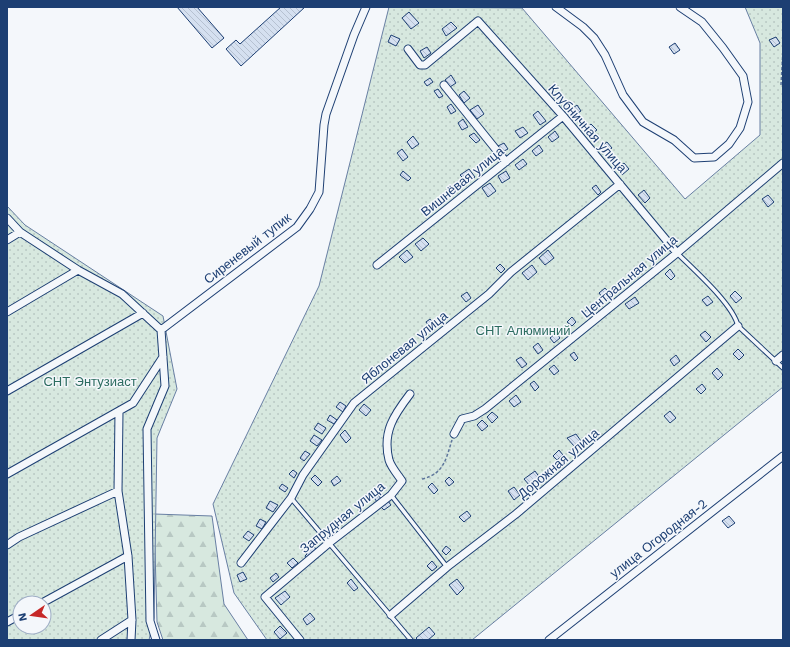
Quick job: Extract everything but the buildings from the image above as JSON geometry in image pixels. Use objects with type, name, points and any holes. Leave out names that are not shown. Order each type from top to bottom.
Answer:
[{"type":"street","name":"Сиреневый тупик","points":[[161,330],[297,227],[310,209],[319,192],[326,114],[354,35],[366,7]]},
{"type":"street","points":[[556,7],[583,27],[594,38],[605,55],[623,95],[643,122],[674,140],[694,158],[714,157],[729,144],[740,128],[748,102],[743,76],[702,22],[680,7]]},
{"type":"street","name":"Клубничная улица","points":[[408,49],[420,65],[425,65],[478,21],[563,116],[678,253]]},
{"type":"street","points":[[444,85],[506,162]]},
{"type":"street","name":"Вишнёвая улица","points":[[377,265],[563,116]]},
{"type":"street","name":"Центральная улица","points":[[454,434],[462,419],[474,416],[485,409],[678,253],[783,163]]},
{"type":"street","name":"Яблоневая улица","points":[[241,563],[291,498],[303,475],[354,403],[484,298],[511,272],[620,184]]},
{"type":"street","points":[[7,218],[20,232],[78,270],[122,294],[161,330],[165,386],[147,429],[150,621],[156,640]]},
{"type":"street","points":[[7,240],[20,232]]},
{"type":"street","points":[[7,312],[78,270]]},
{"type":"street","points":[[7,391],[143,313]]},
{"type":"street","name":"Дорожная улица","points":[[391,615],[447,567],[516,514],[738,326]]},
{"type":"street","points":[[776,361],[783,355]]},
{"type":"street","points":[[7,474],[134,403],[163,357]]},
{"type":"street","name":"Запрудная улица","points":[[300,640],[265,597],[330,542],[391,495],[402,481],[389,460],[388,430],[395,414],[410,394]]},
{"type":"street","points":[[119,412],[118,491],[128,556],[132,620],[131,640]]},
{"type":"street","name":"улица Огородная-2","points":[[549,640],[783,456]]},
{"type":"street","points":[[7,545],[19,537],[118,491]]},
{"type":"street","points":[[52,598],[128,556]]},
{"type":"street","points":[[101,640],[132,620]]},
{"type":"lane","points":[[678,253],[727,306],[737,321],[738,326],[783,368]]},
{"type":"lane","points":[[391,495],[447,567]]},
{"type":"lane","points":[[291,498],[330,542],[411,640]]},
{"type":"path","points":[[781,85],[783,49]]},
{"type":"path","points":[[422,479],[432,477],[445,463],[454,434]]},
{"type":"green space","name":"СНТ Алюминий","points":[[389,7],[522,8],[685,199],[760,135],[760,43],[745,7],[783,7],[783,387],[472,640],[267,640],[234,593],[213,504],[319,286]]},
{"type":"green space","name":"СНТ Энтузиаст","points":[[7,206],[25,225],[163,316],[177,389],[157,438],[154,618],[149,640],[7,640]]},
{"type":"green space","points":[[154,514],[212,516],[224,604],[248,640],[163,640],[157,622]]}]
